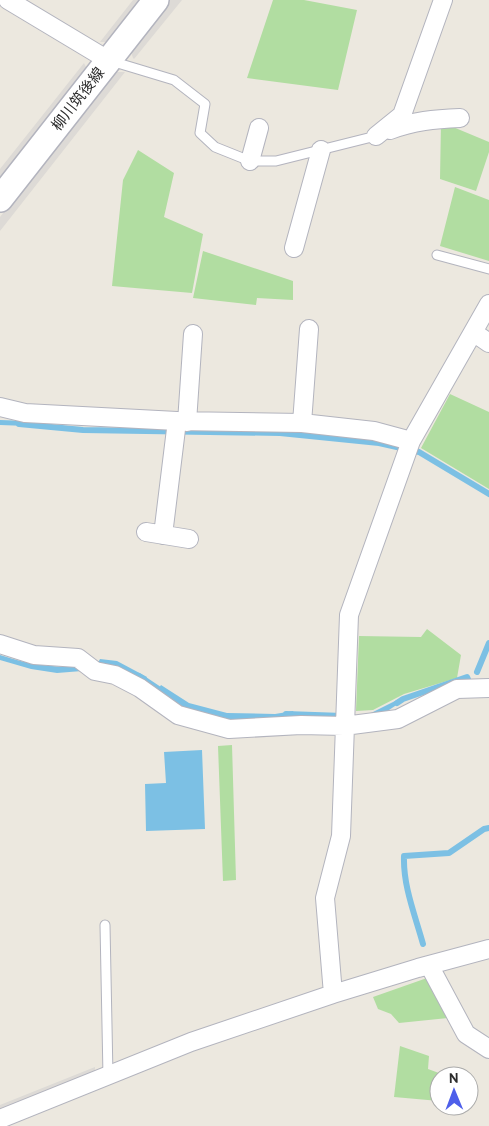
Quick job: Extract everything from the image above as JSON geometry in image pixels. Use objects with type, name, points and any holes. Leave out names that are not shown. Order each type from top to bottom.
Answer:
[{"type":"main road","name":"柳川筑後線","points":[[0,198],[156,0]]},
{"type":"street","points":[[8,0],[108,60]]},
{"type":"street","points":[[376,136],[402,115],[443,0]]},
{"type":"street","points":[[376,136],[401,126],[427,120],[460,118]]},
{"type":"street","points":[[250,161],[259,128]]},
{"type":"street","points":[[294,248],[321,150]]},
{"type":"street","points":[[333,994],[325,898],[341,836],[349,615],[411,440],[489,304]]},
{"type":"street","points":[[302,423],[309,329]]},
{"type":"street","points":[[473,332],[489,343]]},
{"type":"street","points":[[189,539],[155,534],[182,421],[193,334]]},
{"type":"street","points":[[0,407],[25,413],[182,421],[302,423],[374,431],[411,440]]},
{"type":"street","points":[[0,644],[34,655],[78,658],[96,671],[115,675],[140,688],[178,714],[229,729],[301,725],[344,726],[398,719],[458,689],[489,688]]},
{"type":"street","points":[[0,1119],[191,1042],[333,994],[489,949]]},
{"type":"street","points":[[429,965],[466,1034],[489,1049]]},
{"type":"lane","points":[[108,60],[174,80],[205,104],[200,133],[215,147],[250,161],[276,161],[376,136]]},
{"type":"lane","points":[[437,255],[489,269]]},
{"type":"lane","points":[[105,925],[108,1076]]},
{"type":"green space","points":[[273,0],[304,0],[357,10],[338,90],[247,78]]},
{"type":"green space","points":[[441,122],[489,142],[489,152],[476,191],[440,179]]},
{"type":"green space","points":[[138,150],[174,173],[164,217],[203,234],[192,293],[112,286],[123,180]]},
{"type":"green space","points":[[455,187],[489,200],[489,261],[440,246]]},
{"type":"green space","points":[[203,251],[293,281],[293,300],[257,298],[256,305],[193,298]]},
{"type":"green space","points":[[450,394],[489,412],[489,489],[421,448]]},
{"type":"green space","points":[[427,629],[461,655],[457,678],[404,694],[373,710],[356,711],[359,636],[421,637]]},
{"type":"green space","points":[[232,745],[236,880],[223,881],[218,746]]},
{"type":"green space","points":[[427,978],[448,1018],[399,1023],[391,1014],[378,1009],[373,997]]},
{"type":"green space","points":[[400,1046],[429,1056],[429,1100],[394,1097]]},
{"type":"shaded area","points":[[133,0],[144,0],[109,42],[100,42]]},
{"type":"shaded area","points":[[170,0],[182,0],[134,59],[132,55],[133,47]]},
{"type":"shaded area","points":[[84,63],[86,72],[0,182],[0,169]]},
{"type":"shaded area","points":[[115,72],[125,72],[0,231],[0,217]]},
{"type":"shaded area","points":[[95,1067],[95,1073],[0,1113],[0,1105]]},
{"type":"water","points":[[0,420],[27,421],[27,426],[0,425]]},
{"type":"water","points":[[0,655],[29,663],[57,666],[80,667],[100,659],[117,661],[147,677],[145,681],[82,671],[57,673],[31,669],[0,660]]},
{"type":"water","points":[[161,685],[189,703],[227,713],[275,714],[293,711],[295,715],[290,717],[228,720],[183,707],[157,691]]},
{"type":"water","points":[[403,697],[404,700],[377,718],[358,719],[359,715],[369,714]]},
{"type":"water","points":[[202,750],[205,829],[146,831],[145,784],[166,783],[164,752]]},
{"type":"waterway","points":[[19,424],[83,430],[280,433],[379,443],[419,452],[489,494]]},
{"type":"waterway","points":[[477,672],[489,643]]},
{"type":"waterway","points":[[139,676],[166,694]]},
{"type":"waterway","points":[[397,703],[403,699],[467,677],[471,686]]},
{"type":"waterway","points":[[286,714],[343,716]]},
{"type":"waterway","points":[[423,944],[407,889],[404,856],[449,853],[484,829],[489,828]]}]
